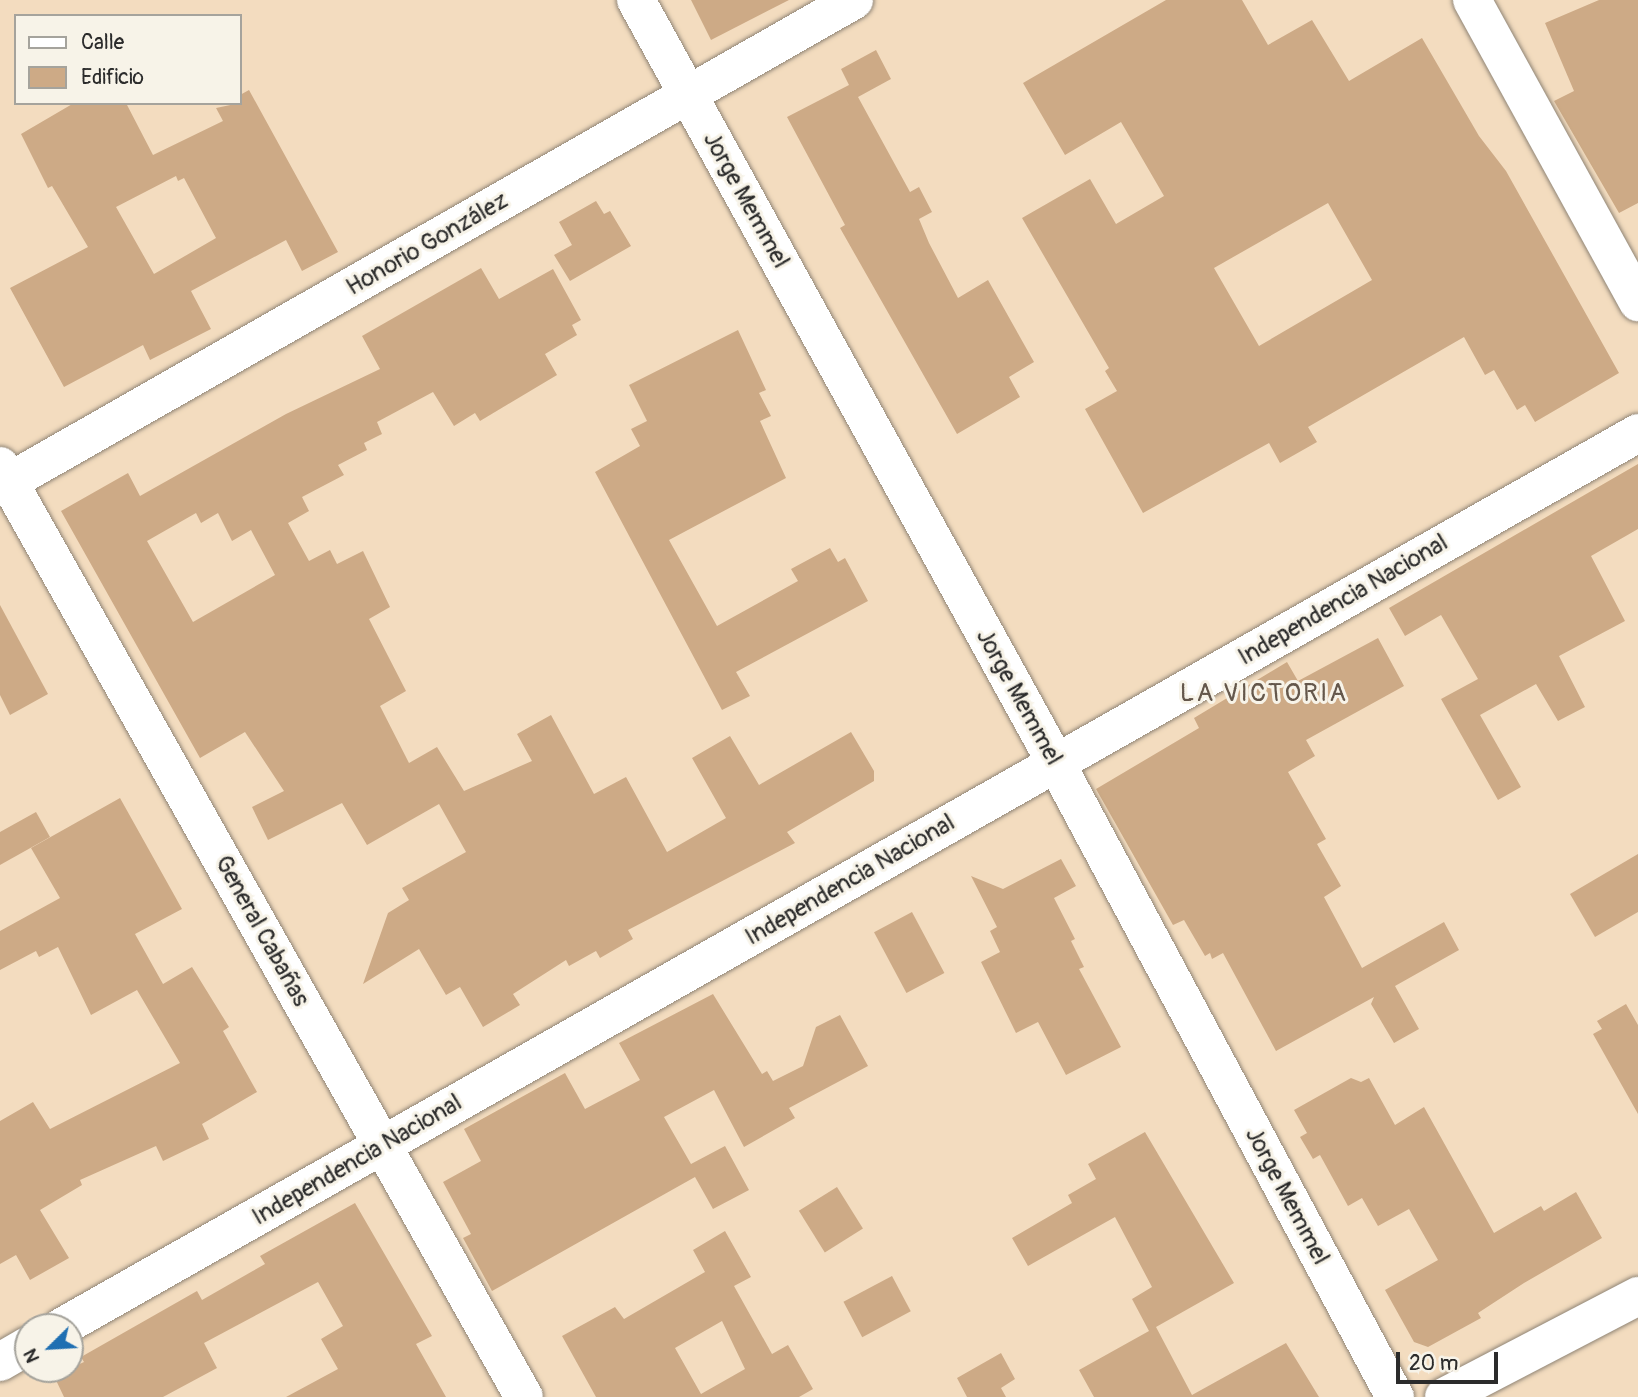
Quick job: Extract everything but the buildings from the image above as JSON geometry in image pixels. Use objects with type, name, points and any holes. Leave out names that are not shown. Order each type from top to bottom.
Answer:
[{"type":"street","name":"Jorge Memmel","points":[[636,0],[1056,763],[1395,1397]]},
{"type":"street","name":"Honorio González","points":[[3,478],[854,0]]},
{"type":"street","points":[[1472,0],[1638,302]]},
{"type":"street","name":"Independencia Nacional","points":[[84,1314],[1638,433]]},
{"type":"street","name":"General Cabañas","points":[[3,478],[524,1397]]},
{"type":"street","points":[[1444,1397],[1638,1296]]},
{"type":"district","name":"LA VICTORIA","points":[[1264,694]]}]
